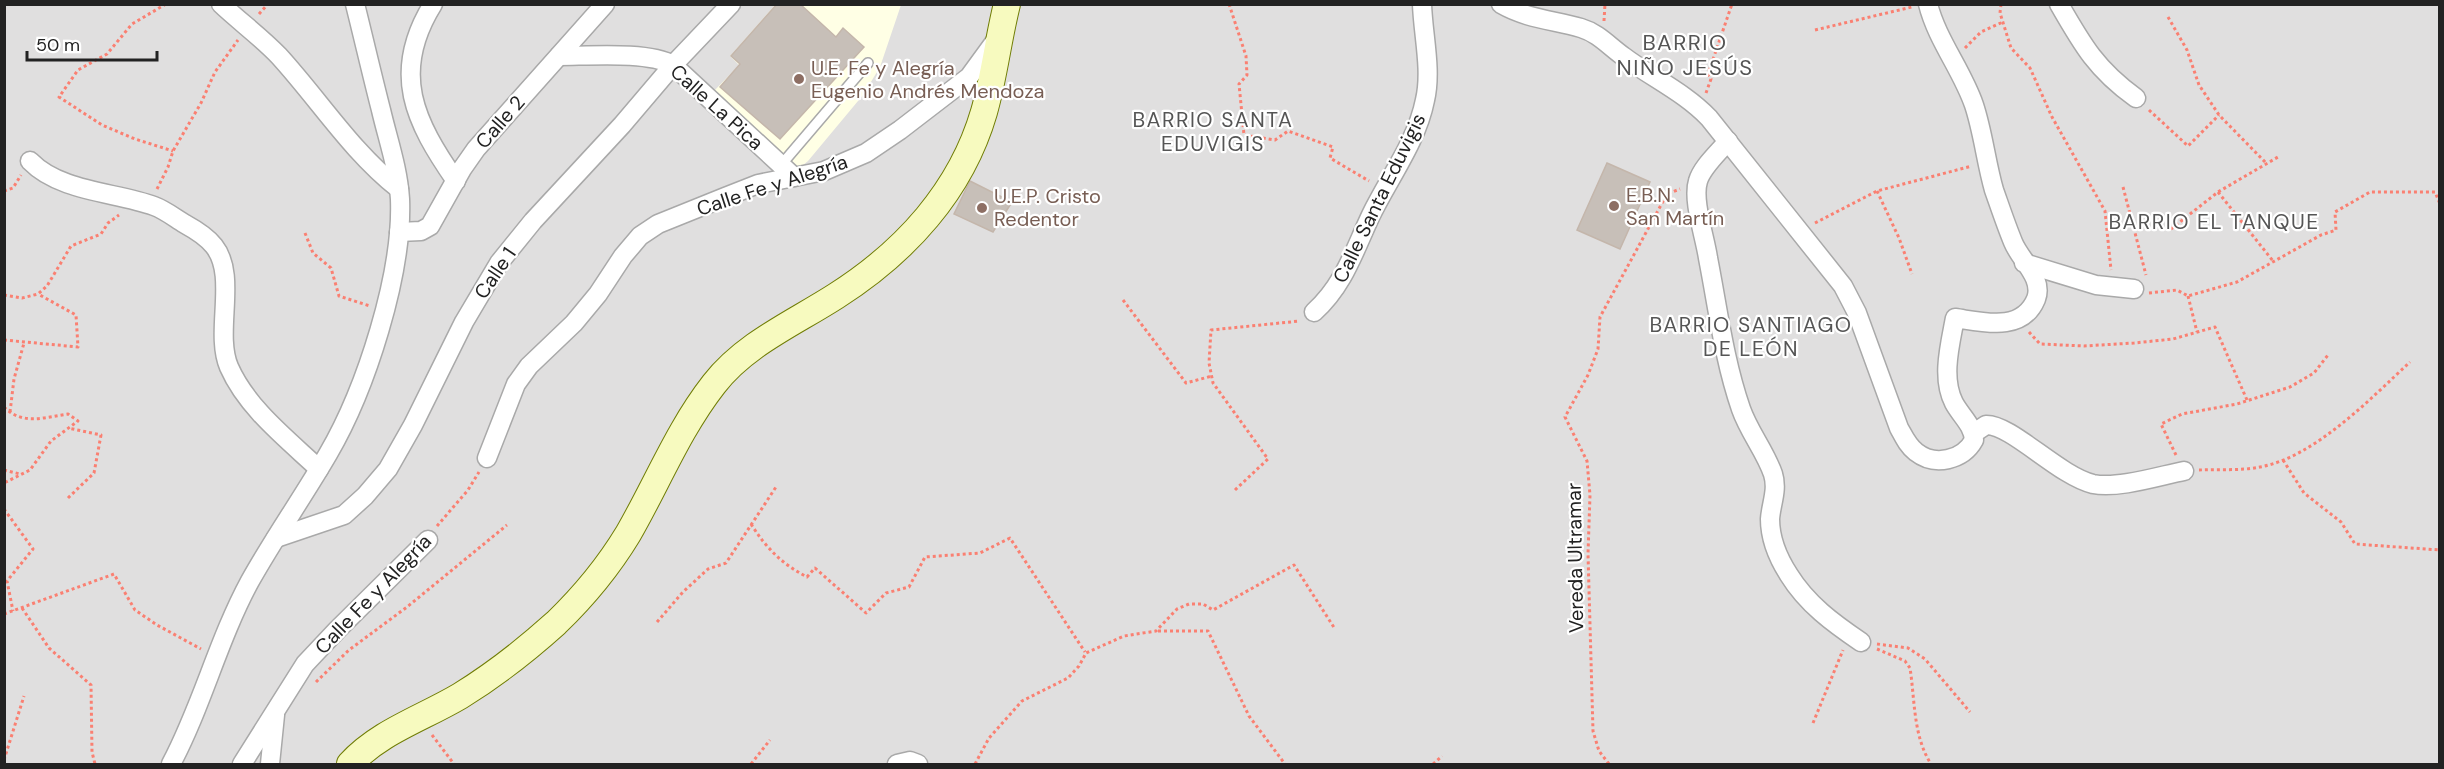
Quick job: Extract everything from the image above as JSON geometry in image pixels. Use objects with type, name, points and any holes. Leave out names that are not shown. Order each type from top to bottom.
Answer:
[{"type":"main road","points":[[350,765],[365,748],[493,675],[556,623],[588,590],[628,533],[680,433],[716,381],[733,363],[780,329],[849,288],[882,263],[911,236],[939,204],[963,165],[984,113],[1007,4]]},
{"type":"street","points":[[221,4],[278,55],[373,169],[399,189]]},
{"type":"street","points":[[171,765],[249,583],[319,469],[349,413],[384,310],[399,232],[399,189],[393,153],[355,4]]},
{"type":"street","points":[[433,4],[415,45],[411,87],[421,126],[456,181]]},
{"type":"street","name":"Calle 2","points":[[399,232],[421,231],[430,226],[476,149],[581,34],[605,4]]},
{"type":"street","name":"Calle 1","points":[[276,538],[344,514],[365,496],[388,469],[413,425],[464,322],[499,263],[533,221],[731,4]]},
{"type":"street","name":"Calle Santa Eduvigis","points":[[1314,312],[1329,298],[1340,283],[1415,131],[1426,99],[1427,79],[1422,4]]},
{"type":"street","points":[[1501,4],[1528,17],[1583,28],[1676,89],[1700,109],[1843,286],[1857,313],[1907,444],[1918,454],[1931,459],[1946,459],[1960,457],[1974,440],[1974,433],[1950,392],[1948,360],[1955,318],[2004,323],[2019,318],[2028,312],[2036,298],[2038,287],[2035,276],[2024,263],[2013,242],[1994,190],[1974,104],[1928,4]]},
{"type":"street","points":[[2059,4],[2081,42],[2101,70],[2113,82],[2136,98]]},
{"type":"street","name":"Calle Fe y Alegría","points":[[488,458],[516,384],[529,366],[574,323],[598,294],[622,256],[640,236],[658,224],[788,171],[842,165],[866,153],[969,78],[999,36]]},
{"type":"street","name":"Calle La Pica","points":[[559,56],[623,56],[657,60],[673,65],[788,171]]},
{"type":"street","points":[[1728,141],[1698,182],[1699,213],[1725,356],[1741,411],[1774,477],[1775,495],[1770,518],[1775,548],[1788,574],[1809,602],[1856,638]]},
{"type":"street","points":[[30,161],[52,176],[89,191],[143,203],[199,232],[214,245],[221,257],[224,274],[224,333],[229,367],[257,410],[319,469]]},
{"type":"street","points":[[2024,263],[2096,285],[2134,289]]},
{"type":"street","points":[[1974,433],[1986,425],[2001,428],[2058,468],[2094,484],[2108,485],[2184,471]]},
{"type":"street","name":"Calle Fe y Alegría","points":[[242,765],[305,664],[428,540]]},
{"type":"street","points":[[270,765],[276,711]]},
{"type":"street","points":[[897,765],[910,761],[918,765]]},
{"type":"lane","points":[[788,171],[868,63]]},
{"type":"path","points":[[166,4],[132,24],[107,54],[78,70],[59,97],[102,125],[173,151]]},
{"type":"path","points":[[1229,4],[1246,56],[1247,75],[1239,84],[1244,135],[1275,140],[1288,130],[1333,147],[1330,158],[1384,190]]},
{"type":"path","points":[[1700,109],[1711,79],[1708,74],[1731,4]]},
{"type":"path","points":[[1815,30],[1922,4]]},
{"type":"path","points":[[2001,4],[2000,13],[2012,48],[2030,68],[2052,117],[2105,211],[2111,286]]},
{"type":"path","points":[[2168,16],[2187,50],[2199,85],[2219,115],[2267,164]]},
{"type":"path","points":[[1951,57],[1981,33],[2003,22]]},
{"type":"path","points":[[4,295],[22,298],[38,294],[47,286],[71,246],[101,234],[108,223],[143,203],[168,167],[173,151],[201,103],[215,72],[248,27]]},
{"type":"path","points":[[2136,98],[2188,146],[2219,115]]},
{"type":"path","points":[[2171,229],[2218,192],[2278,157]]},
{"type":"path","points":[[4,191],[13,188],[30,161]]},
{"type":"path","points":[[1799,231],[1877,191],[1988,162]]},
{"type":"path","name":"Vereda Ultramar","points":[[1609,765],[1599,751],[1593,731],[1588,554],[1590,495],[1587,461],[1565,417],[1588,375],[1598,349],[1600,317],[1667,194],[1698,182]]},
{"type":"path","points":[[2123,187],[2146,277],[2136,280],[2134,289],[2145,293],[2177,290],[2188,296],[2237,282],[2321,235],[2336,230],[2335,212],[2370,192],[2435,192],[2439,204]]},
{"type":"path","points":[[1877,191],[1899,238],[1912,274]]},
{"type":"path","points":[[2218,192],[2273,261]]},
{"type":"path","points":[[305,234],[313,253],[331,268],[339,296],[384,310]]},
{"type":"path","points":[[4,340],[78,347],[76,315],[38,294]]},
{"type":"path","points":[[2188,296],[2197,332]]},
{"type":"path","points":[[1123,300],[1186,383],[1212,376]]},
{"type":"path","points":[[1235,490],[1269,459],[1213,383],[1209,363],[1211,330],[1297,323],[1314,312]]},
{"type":"path","points":[[2019,318],[2040,344],[2049,346],[2173,339],[2215,327],[2247,400]]},
{"type":"path","points":[[9,412],[14,379],[24,343]]},
{"type":"path","points":[[2328,355],[2314,373],[2290,387],[2212,410],[2182,414],[2161,424],[2184,471],[2259,468],[2291,457],[2345,421],[2410,362]]},
{"type":"path","points":[[4,407],[9,412],[28,420],[68,414],[78,421],[51,441],[30,470],[4,483]]},
{"type":"path","points":[[68,428],[101,435],[94,474],[68,498]]},
{"type":"path","name":"Calle Fe y Alegría","points":[[428,540],[441,520],[468,490],[488,458]]},
{"type":"path","points":[[2283,460],[2304,493],[2341,522],[2355,544],[2439,550]]},
{"type":"path","points":[[4,470],[22,474]]},
{"type":"path","points":[[657,622],[683,592],[708,569],[726,563],[776,487]]},
{"type":"path","points":[[5,512],[33,549],[7,581],[13,611]]},
{"type":"path","points":[[751,524],[764,545],[789,567],[807,577],[815,568],[866,613],[886,594],[909,587],[925,557],[980,553],[1010,538],[1086,652]]},
{"type":"path","points":[[310,691],[317,681],[349,650],[407,607],[507,525]]},
{"type":"path","points":[[1156,631],[1177,609],[1188,604],[1203,604],[1213,610],[1294,565],[1335,629]]},
{"type":"path","points":[[4,614],[114,574],[135,610],[157,625],[216,657]]},
{"type":"path","points":[[22,608],[49,648],[91,685],[92,752],[96,765]]},
{"type":"path","points":[[975,765],[989,738],[1022,701],[1068,678],[1079,666],[1086,652],[1124,636],[1156,631],[1208,631],[1249,716],[1285,765]]},
{"type":"path","points":[[1856,638],[1908,648],[1925,658],[1970,712]]},
{"type":"path","points":[[1813,723],[1856,638]]},
{"type":"path","points":[[1856,638],[1905,661],[1910,668],[1919,737],[1923,752],[1931,765]]},
{"type":"path","points":[[4,760],[24,696]]},
{"type":"path","points":[[419,718],[454,765]]},
{"type":"path","points":[[751,765],[770,740]]},
{"type":"path","points":[[1433,765],[1442,756]]},
{"type":"shaded area","points":[[5,5],[2439,5],[2439,764],[5,764]]},
{"type":"shaded area","name":"U.E. Fe y Alegría Eugenio Andrés Mendoza","points":[[775,5],[901,5],[880,67],[863,95],[808,161],[797,170],[714,91],[739,65],[730,56]]},
{"type":"building","points":[[777,4],[800,4],[836,37],[843,28],[864,47],[780,139],[720,87],[740,64],[731,56]]},
{"type":"building","name":"E.B.N. San Martín","points":[[1607,163],[1650,182],[1620,249],[1577,230]]},
{"type":"building","name":"U.E.P. Cristo Redentor","points":[[970,181],[1012,202],[993,232],[954,214]]},
{"type":"place","name":"U.E. Fe y Alegría Eugenio Andrés Mendoza","points":[[799,79]]},
{"type":"place","name":"E.B.N. San Martín","points":[[1614,206]]},
{"type":"place","name":"U.E.P. Cristo Redentor","points":[[982,208]]},
{"type":"district","name":"BARRIO NIÑO JESÚS","points":[[1685,54]]},
{"type":"district","name":"BARRIO SANTA EDUVIGIS","points":[[1213,132]]},
{"type":"district","name":"BARRIO EL TANQUE","points":[[2214,222]]},
{"type":"district","name":"BARRIO SANTIAGO DE LEÓN","points":[[1751,337]]}]
